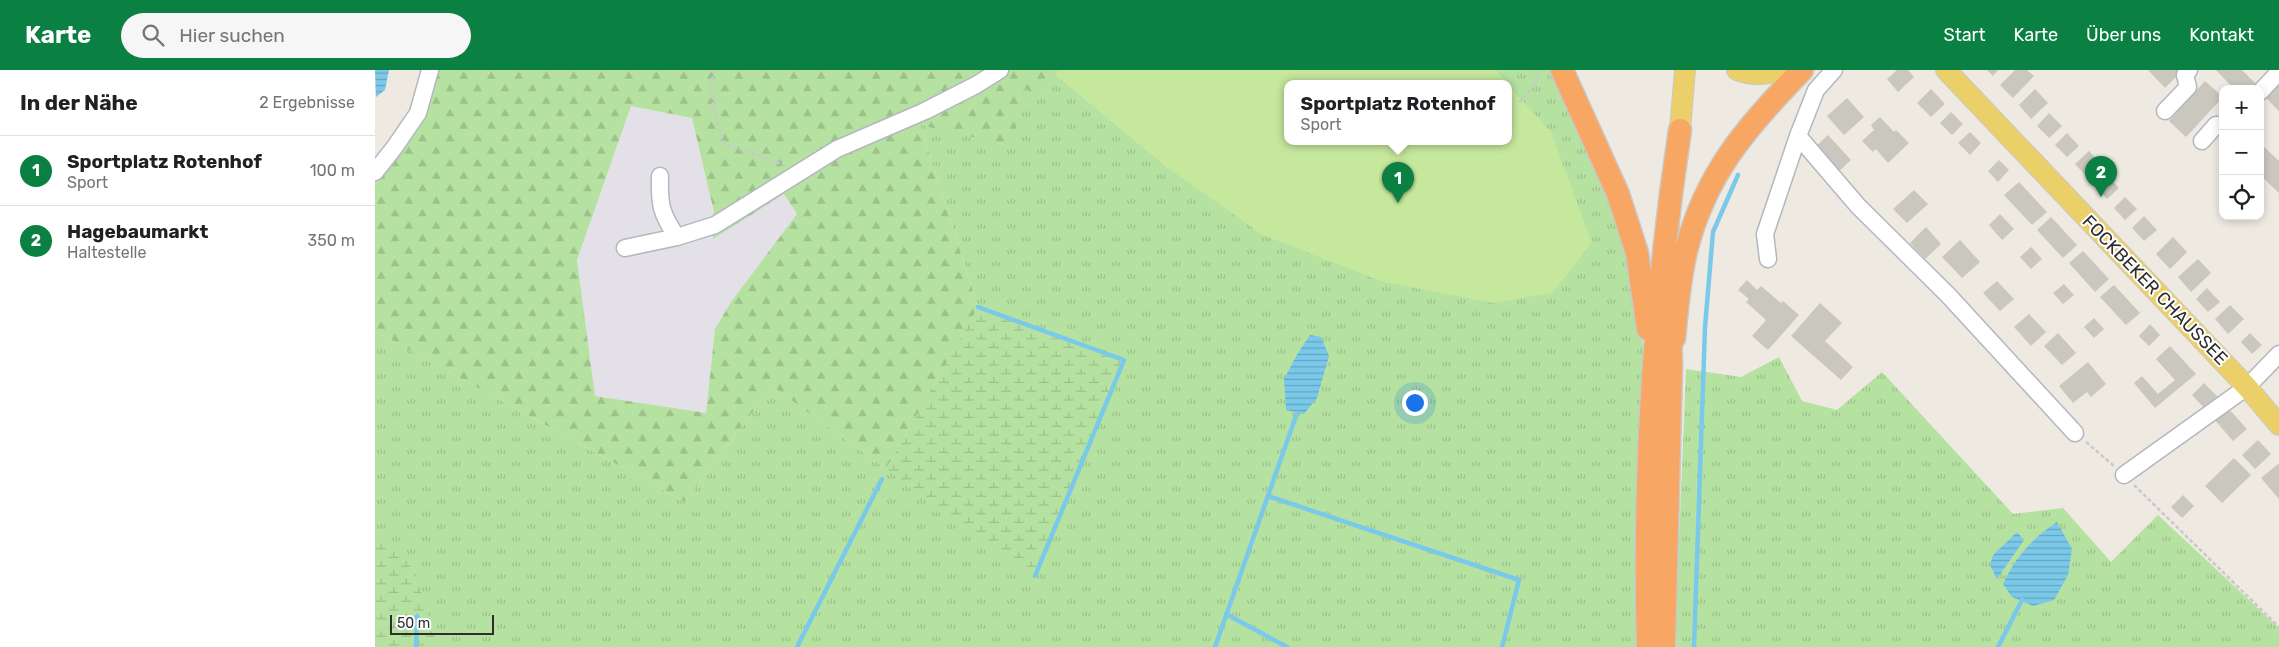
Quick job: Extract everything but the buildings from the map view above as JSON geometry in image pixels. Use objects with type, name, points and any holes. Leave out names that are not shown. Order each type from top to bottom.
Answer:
[{"type":"highway","points":[[1562,70],[1610,172],[1637,253],[1661,368]]},
{"type":"highway","points":[[1648,647],[1647,600],[1661,368],[1686,250],[1712,182],[1743,134],[1802,70]]},
{"type":"highway","points":[[1664,647],[1661,298],[1666,222],[1680,130]]},
{"type":"main road","points":[[1680,130],[1685,70]]},
{"type":"main road","points":[[1737,70],[1748,75],[1767,74],[1780,70]]},
{"type":"main road","name":"FOCKBEKER CHAUSSEE","points":[[1946,70],[2247,387],[2279,425]]},
{"type":"street","points":[[375,172],[418,112],[430,70]]},
{"type":"street","points":[[625,248],[677,237],[715,225],[837,149],[925,111],[1000,70]]},
{"type":"street","points":[[1768,258],[1765,234],[1798,136],[1816,90],[1834,70]]},
{"type":"street","points":[[2165,111],[2188,87],[2185,75],[2189,70]]},
{"type":"street","points":[[2264,88],[2279,72]]},
{"type":"street","points":[[2202,141],[2216,125],[2219,125]]},
{"type":"street","points":[[1798,136],[1858,206],[1949,295],[2075,433]]},
{"type":"street","points":[[660,176],[659,202],[664,218],[677,237]]},
{"type":"street","points":[[2124,475],[2247,387],[2279,354]]},
{"type":"path","points":[[715,70],[711,80],[715,112],[724,143],[804,171]]},
{"type":"path","points":[[1519,103],[1539,78],[1535,70]]},
{"type":"path","points":[[2075,433],[2124,475],[2279,627]]},
{"type":"shaded area","points":[[631,106],[692,118],[715,212],[712,218],[784,194],[797,215],[731,302],[715,329],[706,413],[595,396],[577,260]]},
{"type":"green space","points":[[434,70],[1059,70],[1040,98],[1025,88],[1012,146],[920,125],[978,307],[886,469],[772,386],[685,502],[375,331],[375,178]],"holes":[[[631,106],[692,118],[714,212],[712,218],[713,239],[784,194],[797,214],[731,302],[715,329],[706,413],[595,396],[577,260]]]},
{"type":"green space","points":[[1059,70],[1495,70],[1504,80],[1284,80],[1284,145],[1512,145],[1512,89],[1551,132],[1592,243],[1552,293],[1494,303],[1383,282],[1263,235],[1172,171],[1055,74]]},
{"type":"green space","points":[[1495,70],[1555,70],[1613,195],[1635,279],[1645,364],[1640,647],[375,647],[375,331],[685,502],[772,386],[886,469],[978,307],[920,125],[1025,87],[1040,98],[1055,74],[1172,171],[1552,293],[1512,103],[1512,80],[1504,80]]},
{"type":"green space","points":[[978,307],[1124,360],[1035,576],[886,469]]},
{"type":"green space","points":[[1779,357],[1802,401],[1837,410],[1882,372],[2013,514],[2063,508],[2111,562],[2158,515],[2279,628],[2279,647],[1677,647],[1676,614],[1686,369],[1741,377]]},
{"type":"green space","points":[[375,533],[404,557],[420,580],[422,600],[436,633],[431,647],[375,647]]},
{"type":"water","points":[[375,70],[389,70],[385,90],[376,97]]},
{"type":"water","points":[[1310,335],[1321,337],[1329,356],[1317,398],[1304,414],[1286,410],[1284,379]]},
{"type":"water","points":[[2057,522],[2072,549],[2068,575],[2054,600],[2033,606],[2012,597],[2003,584],[2013,566],[2032,542]]},
{"type":"water","points":[[2017,532],[2024,540],[1997,579],[1990,565],[1993,555]]},
{"type":"waterway","points":[[1694,647],[1705,327],[1713,232],[1738,175]]},
{"type":"waterway","points":[[978,307],[1124,360],[1035,576]]},
{"type":"waterway","points":[[1215,647],[1297,413]]},
{"type":"waterway","points":[[797,647],[882,479]]},
{"type":"waterway","points":[[1268,496],[1519,580],[1502,647]]},
{"type":"waterway","points":[[1998,647],[2022,600]]},
{"type":"waterway","points":[[1226,614],[1287,647]]},
{"type":"waterway","points":[[416,647],[417,616]]},
{"type":"place","name":"Hagebaumarkt","points":[[2101,197]]},
{"type":"place","name":"Sportplatz Rotenhof","points":[[1398,203]]}]
